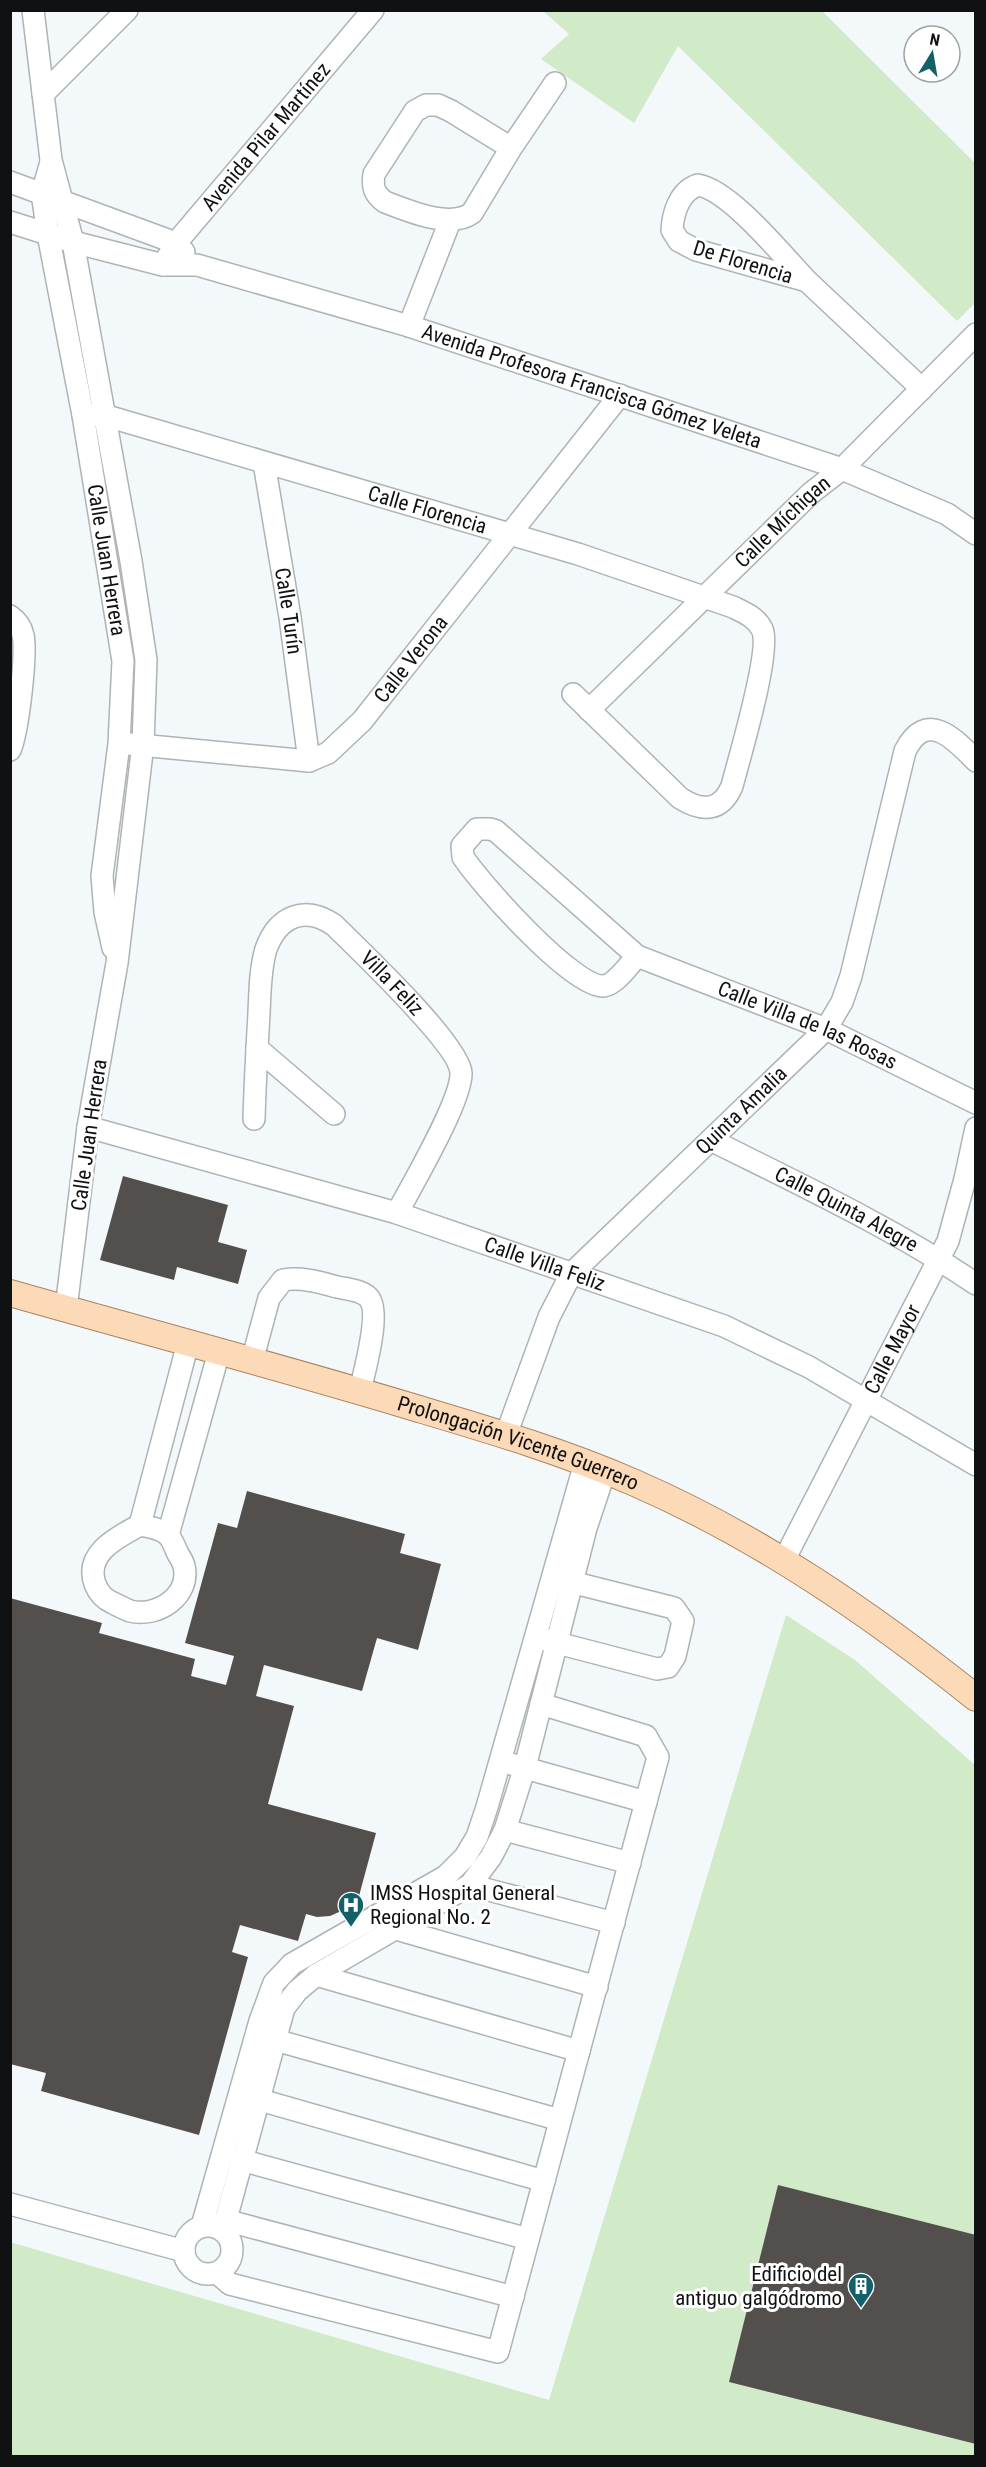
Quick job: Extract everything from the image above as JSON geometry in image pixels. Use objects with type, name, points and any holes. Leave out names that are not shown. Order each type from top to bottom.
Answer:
[{"type":"main road","name":"Prolongación Vicente Guerrero","points":[[10,1293],[360,1391],[506,1435],[595,1467],[692,1511],[784,1560],[883,1627],[975,1698]]},
{"type":"street","name":"Calle Juan Herrera","points":[[33,10],[51,160],[52,196],[48,234],[94,415],[143,635],[146,685],[143,744],[117,963],[88,1127],[66,1309]]},
{"type":"street","points":[[43,94],[127,10]]},
{"type":"street","name":"Avenida Pilar Martínez","points":[[163,265],[176,243],[373,10]]},
{"type":"street","points":[[511,148],[438,105],[426,105],[415,111],[374,174],[372,186],[377,196],[385,202],[450,221],[462,219],[472,213],[511,148],[555,83]]},
{"type":"street","points":[[10,182],[176,243],[197,265]]},
{"type":"street","name":"De Florencia","points":[[807,281],[696,250],[679,241],[672,230],[672,222],[686,190],[698,185],[718,192],[755,226],[807,281],[922,389]]},
{"type":"street","name":"Calle Juan Herrera","points":[[52,196],[72,242],[121,638],[123,685],[119,744],[102,876],[105,912],[117,963]]},
{"type":"street","points":[[409,326],[450,221]]},
{"type":"street","name":"Avenida Profesora Francisca Gómez Veleta","points":[[10,222],[72,242],[163,265],[197,265],[409,326],[842,469],[947,514],[975,533]]},
{"type":"street","name":"Calle Míchigan","points":[[589,710],[811,494],[842,469],[975,334]]},
{"type":"street","name":"Calle Verona","points":[[309,761],[328,753],[362,721],[620,395]]},
{"type":"street","name":"Calle Florencia","points":[[94,415],[578,554],[733,607],[748,615],[762,630],[763,655],[754,695],[732,786],[723,802],[714,806],[698,807],[680,798],[589,710]]},
{"type":"street","name":"Calle Turín","points":[[264,463],[290,617],[309,761]]},
{"type":"street","points":[[10,750],[16,729],[24,645],[15,620]]},
{"type":"street","points":[[573,694],[589,710]]},
{"type":"street","name":"Quinta Amalia","points":[[506,1435],[549,1317],[571,1274],[826,1029],[842,1002],[851,976],[905,751],[918,732],[930,729],[953,737],[975,760]]},
{"type":"street","points":[[119,744],[143,744],[309,761]]},
{"type":"street","name":"Calle Villa de las Rosas","points":[[638,956],[607,986],[597,986],[582,979],[511,914],[467,863],[461,852],[464,841],[477,829],[496,831],[638,956],[826,1029],[975,1103]]},
{"type":"street","name":"Villa Feliz","points":[[254,1119],[262,968],[266,949],[272,936],[281,925],[297,914],[312,914],[334,925],[450,1046],[458,1060],[461,1071],[460,1083],[442,1127],[397,1213]]},
{"type":"street","points":[[257,1048],[334,1114]]},
{"type":"street","name":"Calle Villa Feliz","points":[[88,1127],[397,1213],[724,1326],[766,1345],[867,1400],[975,1465]]},
{"type":"street","name":"Calle Mayor","points":[[784,1560],[939,1259],[954,1224],[975,1128]]},
{"type":"street","name":"Calle Quinta Alegre","points":[[711,1140],[832,1201],[939,1259],[975,1284]]},
{"type":"street","points":[[252,1361],[269,1298],[283,1280],[295,1278],[357,1291],[368,1296],[373,1306],[374,1320],[360,1391]]},
{"type":"street","points":[[141,1525],[188,1343]]},
{"type":"street","points":[[168,1535],[219,1352]]},
{"type":"street","points":[[217,2226],[241,2160],[260,2021],[274,1983],[292,1964],[446,1876],[465,1857],[477,1837],[536,1637],[562,1580],[595,1467]]},
{"type":"street","points":[[141,1525],[154,1527],[168,1535],[184,1566],[184,1578],[178,1596],[167,1606],[152,1611],[132,1611],[105,1600],[96,1587],[92,1573],[97,1556],[110,1541],[141,1525]]},
{"type":"street","points":[[536,1637],[657,1669],[668,1667],[675,1656],[683,1621],[674,1608],[562,1580]]},
{"type":"street","points":[[217,2226],[249,2097],[275,2040],[284,2008],[297,1991],[316,1975],[470,1885],[491,1857],[505,1830],[525,1767],[556,1643],[562,1580]]},
{"type":"street","points":[[218,2273],[230,2284],[498,2352],[658,1757],[646,1736],[541,1704]]},
{"type":"street","points":[[501,1761],[646,1802]]},
{"type":"street","points":[[505,1830],[630,1863]]},
{"type":"street","points":[[470,1885],[614,1923]]},
{"type":"street","points":[[368,1921],[597,1987]]},
{"type":"street","points":[[316,1975],[579,2051]]},
{"type":"street","points":[[275,2040],[560,2120]]},
{"type":"street","points":[[249,2097],[544,2181]]},
{"type":"street","points":[[241,2160],[528,2239]]},
{"type":"street","points":[[10,2204],[184,2251]]},
{"type":"street","points":[[217,2226],[230,2238],[233,2254],[225,2269],[218,2273],[209,2275],[194,2270],[188,2264],[184,2251],[189,2235],[217,2226],[513,2297]]},
{"type":"green space","points":[[543,11],[822,11],[975,163],[975,303],[957,321],[678,46],[634,123],[541,59],[569,34]]},
{"type":"green space","points":[[786,1615],[855,1660],[975,1765],[975,2456],[11,2456],[10,2242],[549,2400]]},
{"type":"building","points":[[123,1176],[228,1205],[218,1242],[247,1250],[238,1284],[177,1267],[174,1280],[100,1260]]},
{"type":"building","points":[[247,1491],[405,1534],[400,1553],[441,1564],[418,1650],[377,1638],[362,1691],[264,1665],[256,1696],[294,1706],[268,1804],[376,1833],[359,1896],[348,1908],[330,1916],[317,1917],[306,1914],[298,1941],[240,1925],[232,1952],[248,1957],[199,2135],[41,2091],[46,2073],[10,2064],[10,1598],[102,1623],[99,1633],[195,1659],[191,1676],[226,1685],[234,1656],[185,1643],[218,1523],[237,1528]]},
{"type":"building","name":"Edificio del antiguo galgódromo","points":[[778,2185],[976,2235],[976,2444],[729,2382]]},
{"type":"place","name":"IMSS Hospital General Regional No. 2","points":[[351,1928]]},
{"type":"place","name":"Edificio del antiguo galgódromo","points":[[861,2309]]}]
